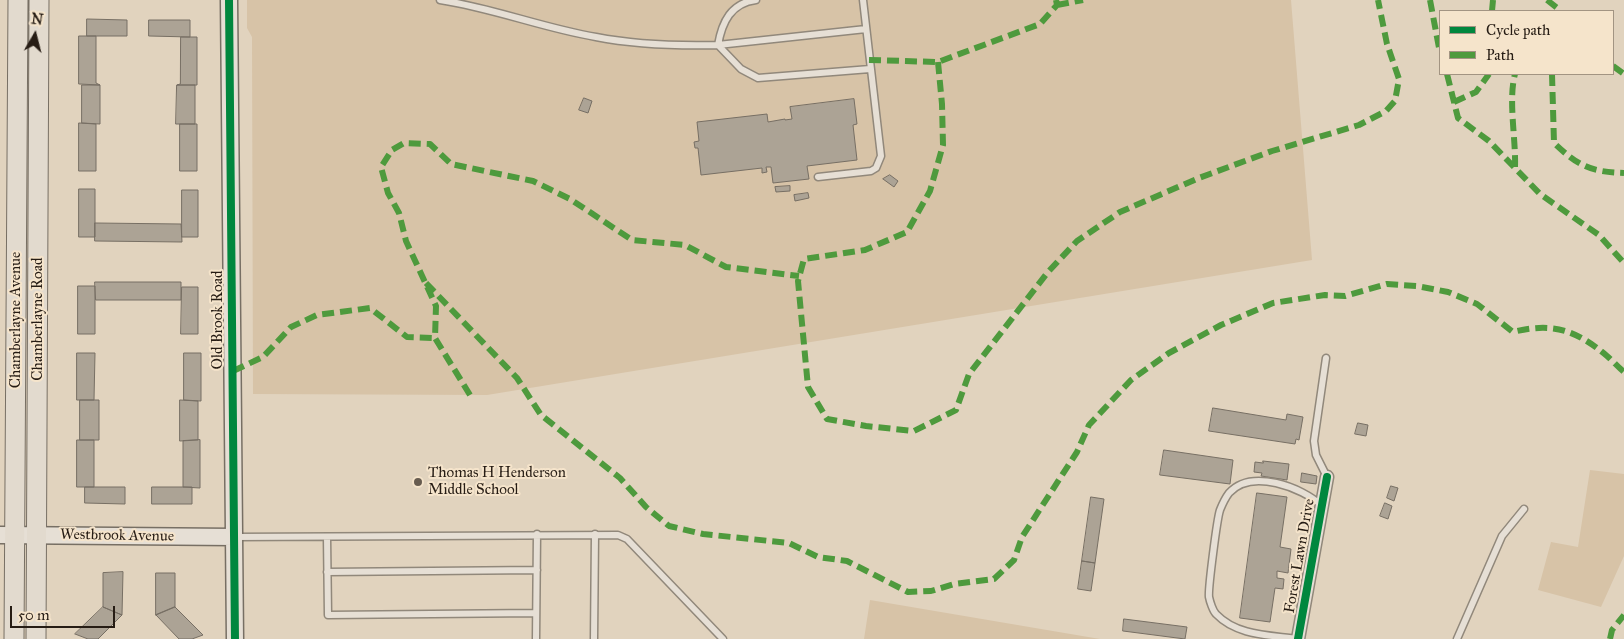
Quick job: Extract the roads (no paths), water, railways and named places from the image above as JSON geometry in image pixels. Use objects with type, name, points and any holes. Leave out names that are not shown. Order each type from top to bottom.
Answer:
[{"type":"main road","name":"Chamberlayne Avenue","points":[[14,639],[7,535],[18,0]]},
{"type":"main road","name":"Chamberlayne Road","points":[[36,639],[39,0]]},
{"type":"street","name":"Old Brook Road","points":[[229,0],[235,639]]},
{"type":"street","name":"Forest Lawn Drive","points":[[1298,639],[1327,478]]},
{"type":"street","name":"Westbrook Avenue","points":[[7,535],[234,537]]},
{"type":"lane","points":[[440,0],[500,12],[604,39],[654,45],[718,45],[866,29]]},
{"type":"lane","points":[[718,45],[720,30],[733,10],[739,4],[756,0]]},
{"type":"lane","points":[[818,177],[871,171],[880,162],[881,156],[863,0]]},
{"type":"lane","points":[[718,45],[741,68],[758,78],[870,69]]},
{"type":"lane","points":[[1326,358],[1314,441],[1316,455],[1327,478]]},
{"type":"lane","points":[[1298,639],[1238,630],[1215,614],[1209,596],[1220,510],[1229,493],[1241,484],[1257,482],[1295,488],[1312,497],[1323,506]]},
{"type":"lane","points":[[1457,639],[1502,536],[1524,509]]},
{"type":"lane","points":[[536,639],[537,534]]},
{"type":"lane","points":[[594,639],[595,534]]},
{"type":"lane","points":[[234,537],[610,534],[627,539],[723,639]]},
{"type":"lane","points":[[327,537],[328,615],[536,613]]},
{"type":"lane","points":[[327,572],[537,570]]},
{"type":"place","name":"Thomas H Henderson Middle School","points":[[418,482]]}]
